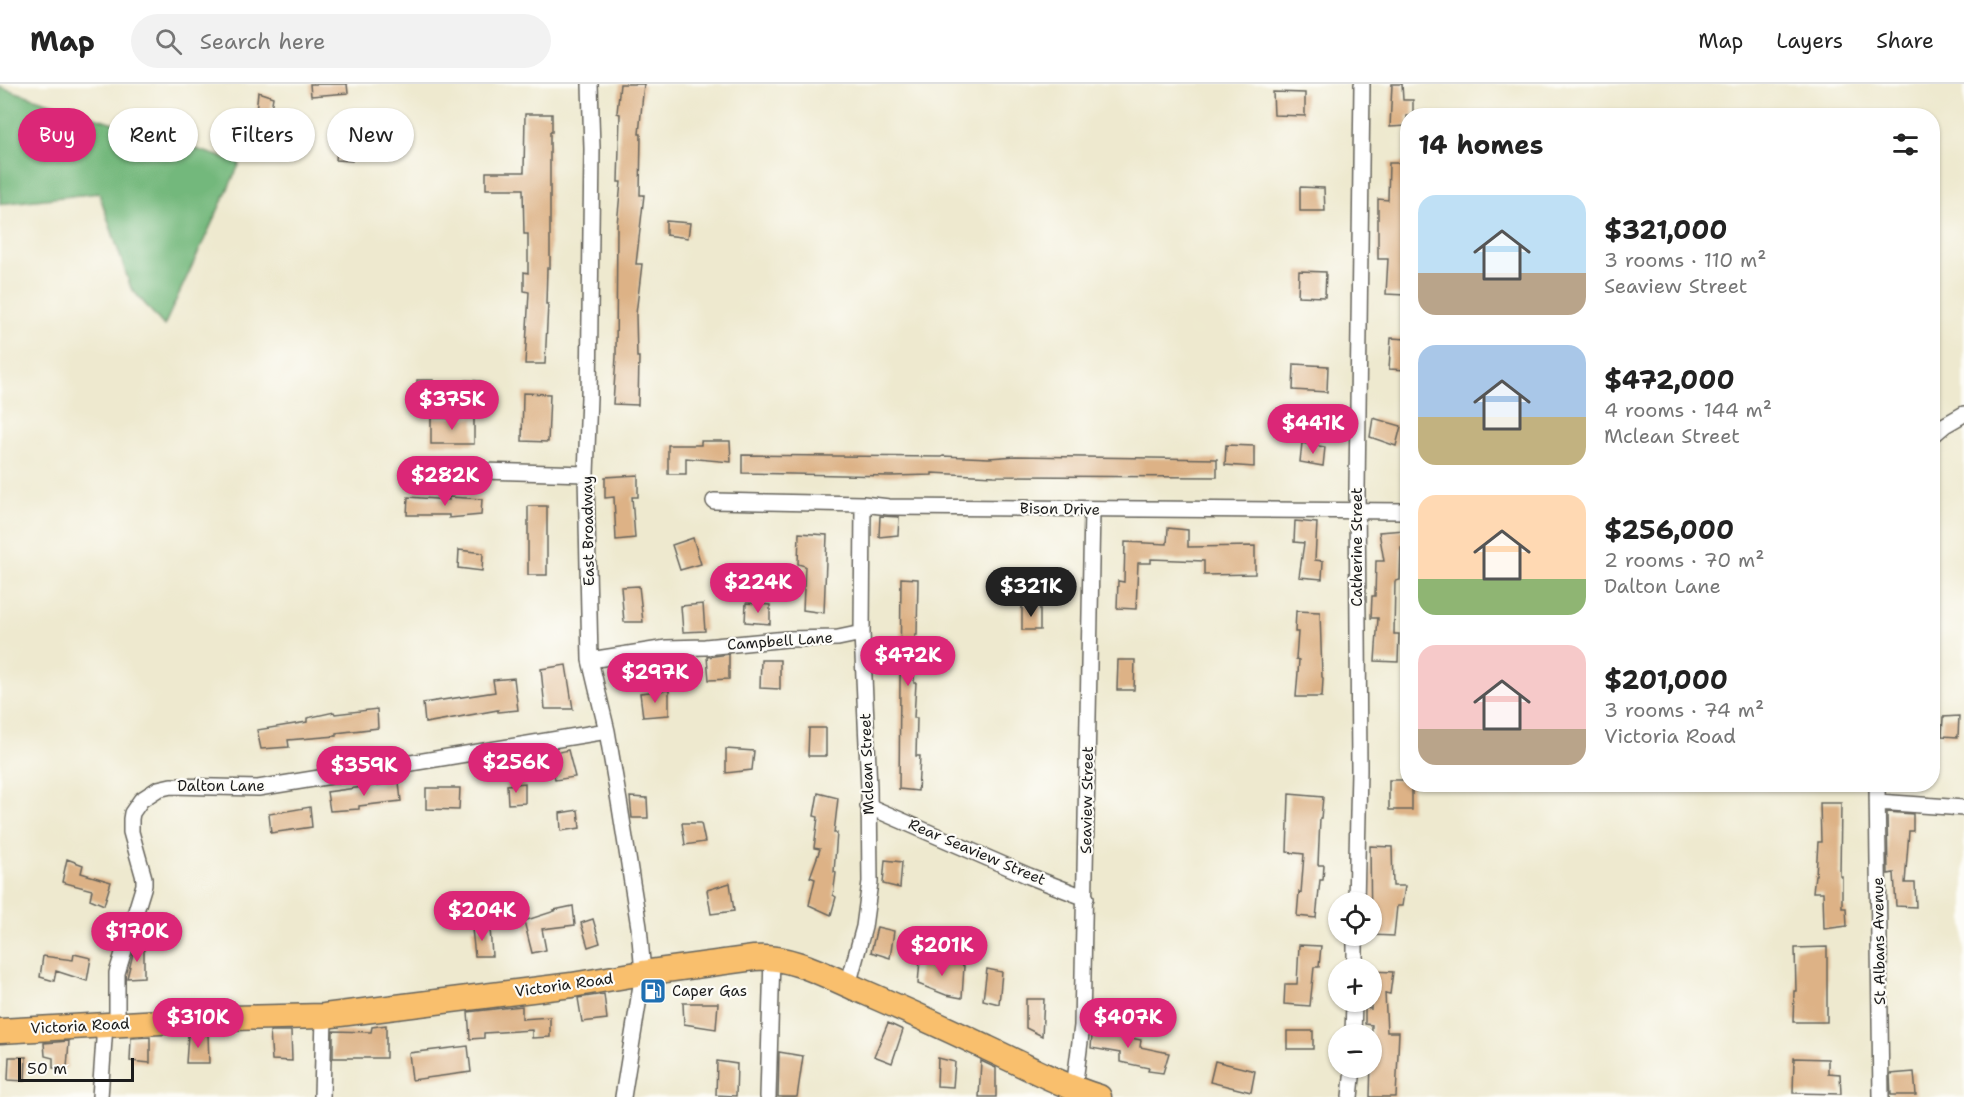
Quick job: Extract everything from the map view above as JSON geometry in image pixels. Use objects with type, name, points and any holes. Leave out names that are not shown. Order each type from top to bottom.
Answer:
[{"type":"main road","name":"Victoria Road","points":[[0,1031],[232,1018],[324,1016],[572,986],[643,973],[754,958],[772,958],[789,962],[848,985],[935,1023],[1074,1089],[1099,1097]]},
{"type":"street","name":"East Broadway","points":[[591,84],[590,396],[586,474],[590,660],[607,731],[633,886],[643,973],[623,1097]]},
{"type":"street","name":"Catherine Street","points":[[1356,892],[1359,770],[1357,512],[1362,84]]},
{"type":"street","points":[[1940,429],[1964,414]]},
{"type":"street","points":[[412,469],[586,474]]},
{"type":"street","name":"Bison Drive","points":[[714,501],[862,504],[890,507],[1092,510],[1400,511]]},
{"type":"street","name":"Mclean Street","points":[[848,985],[864,927],[870,882],[871,837],[862,633],[862,504]]},
{"type":"street","name":"Seaview Street","points":[[1074,1089],[1082,1039],[1092,510]]},
{"type":"street","name":"Campbell Lane","points":[[590,660],[667,648],[787,639],[838,638],[862,633]]},
{"type":"street","name":"Dalton Lane","points":[[111,1025],[117,973],[144,885],[131,832],[131,819],[136,805],[152,791],[171,786],[258,788],[607,731]]},
{"type":"street","name":"St Albans Avenue","points":[[1877,792],[1881,1097]]},
{"type":"street","points":[[1878,802],[1964,808]]},
{"type":"street","name":"Rear Seaview Street","points":[[868,806],[1029,876],[1086,898]]},
{"type":"street","points":[[768,1097],[772,958]]},
{"type":"street","points":[[322,1097],[324,1016]]},
{"type":"street","points":[[100,1097],[111,1025]]},
{"type":"street","points":[[1350,1097],[1352,1078]]},
{"type":"green space","points":[[0,87],[66,108],[18,108],[18,162],[96,162],[96,117],[108,121],[108,162],[198,162],[198,150],[210,154],[210,162],[240,163],[164,326],[131,288],[99,193],[0,204]]},
{"type":"building","points":[[310,84],[347,84],[348,93],[311,96]]},
{"type":"building","points":[[620,84],[644,84],[639,134],[641,134],[640,195],[644,195],[636,264],[642,264],[636,314],[637,357],[639,357],[638,405],[613,404],[616,357],[617,225],[621,182],[618,182],[620,114],[617,113]]},
{"type":"building","points":[[1392,84],[1402,84],[1403,100],[1413,100],[1413,108],[1400,108],[1400,126],[1390,127]]},
{"type":"building","points":[[258,92],[273,97],[271,108],[256,108]]},
{"type":"building","points":[[1273,92],[1305,93],[1305,116],[1274,115]]},
{"type":"building","points":[[525,114],[552,114],[550,268],[547,268],[545,364],[525,364],[529,292],[524,291],[524,272],[528,273],[528,234],[524,234],[523,189],[486,189],[486,172],[524,172]]},
{"type":"building","points":[[1389,163],[1400,163],[1400,295],[1386,294],[1388,259],[1378,259],[1378,199],[1388,200]]},
{"type":"building","points":[[1300,187],[1324,188],[1325,211],[1300,211]]},
{"type":"building","points":[[666,221],[690,223],[688,238],[666,235]]},
{"type":"building","points":[[1299,271],[1326,272],[1325,297],[1298,296]]},
{"type":"building","points":[[1391,338],[1400,339],[1400,370],[1389,369]]},
{"type":"building","points":[[1294,364],[1328,366],[1327,392],[1293,390]]},
{"type":"building","points":[[417,380],[433,380],[433,396],[417,396]]},
{"type":"building","points":[[466,380],[481,381],[481,399],[465,398]]},
{"type":"building","points":[[523,393],[550,394],[548,442],[522,441]]},
{"type":"building","points":[[431,418],[474,418],[474,444],[431,444]]},
{"type":"building","points":[[1373,418],[1400,426],[1396,446],[1370,437]]},
{"type":"building","points":[[701,441],[730,441],[731,462],[686,458],[686,474],[668,474],[668,445],[701,445]]},
{"type":"building","points":[[1302,443],[1325,447],[1323,466],[1300,462]]},
{"type":"building","points":[[1226,445],[1254,446],[1254,467],[1225,465]]},
{"type":"building","points":[[742,455],[1217,459],[1217,477],[742,473]]},
{"type":"building","points":[[638,475],[638,497],[632,497],[635,538],[616,540],[614,497],[605,498],[605,477]]},
{"type":"building","points":[[408,497],[449,500],[449,497],[482,499],[481,515],[449,518],[449,515],[407,515]]},
{"type":"building","points":[[528,506],[547,506],[547,575],[528,575]]},
{"type":"building","points":[[880,516],[899,517],[898,535],[879,537]]},
{"type":"building","points":[[1295,521],[1317,523],[1315,560],[1323,561],[1322,579],[1299,577],[1304,543],[1294,542]]},
{"type":"building","points":[[1168,528],[1188,530],[1188,547],[1255,546],[1255,574],[1204,575],[1204,561],[1151,559],[1151,563],[1138,563],[1136,609],[1117,608],[1118,581],[1124,582],[1125,542],[1167,544]]},
{"type":"building","points":[[1400,530],[1400,580],[1395,581],[1394,634],[1399,634],[1398,662],[1375,661],[1378,618],[1371,618],[1372,596],[1375,596],[1376,561],[1384,561],[1379,532]]},
{"type":"building","points":[[799,533],[827,535],[824,613],[803,610],[805,566],[798,564]]},
{"type":"building","points":[[693,538],[701,564],[680,570],[672,545]]},
{"type":"building","points":[[459,550],[483,553],[482,571],[458,568]]},
{"type":"building","points":[[729,569],[752,570],[750,588],[729,589]]},
{"type":"building","points":[[901,578],[918,579],[914,718],[917,718],[916,756],[920,756],[918,791],[899,789]]},
{"type":"building","points":[[639,586],[643,622],[624,622],[621,587]]},
{"type":"building","points":[[746,603],[770,605],[770,624],[745,622]]},
{"type":"building","points":[[703,604],[705,631],[683,632],[681,606]]},
{"type":"building","points":[[1022,605],[1040,605],[1040,630],[1022,630]]},
{"type":"building","points":[[1296,611],[1320,612],[1322,697],[1296,697],[1299,660],[1296,659],[1298,632],[1295,632]]},
{"type":"building","points":[[729,654],[729,679],[709,680],[707,657]]},
{"type":"building","points":[[761,660],[780,660],[780,689],[760,688]]},
{"type":"building","points":[[1118,660],[1135,660],[1134,690],[1117,690]]},
{"type":"building","points":[[566,665],[573,709],[545,709],[541,669]]},
{"type":"building","points":[[514,678],[518,710],[498,712],[498,710],[425,723],[423,703],[495,692],[493,680]]},
{"type":"building","points":[[669,690],[669,715],[643,717],[640,693]]},
{"type":"building","points":[[377,709],[378,728],[336,733],[336,736],[288,740],[289,747],[261,749],[257,730],[307,722],[307,718],[334,712],[335,714]]},
{"type":"building","points":[[1959,716],[1958,737],[1942,736],[1943,717]]},
{"type":"building","points":[[809,728],[826,728],[826,756],[808,756]]},
{"type":"building","points":[[726,749],[754,751],[752,770],[726,773]]},
{"type":"building","points":[[568,750],[575,777],[555,780],[551,754]]},
{"type":"building","points":[[1389,780],[1400,780],[1400,792],[1412,792],[1412,810],[1389,810]]},
{"type":"building","points":[[399,782],[401,801],[359,806],[359,809],[330,811],[327,792]]},
{"type":"building","points":[[525,783],[525,803],[508,804],[507,785]]},
{"type":"building","points":[[426,788],[460,788],[459,810],[426,809]]},
{"type":"building","points":[[818,793],[838,798],[834,833],[837,833],[833,895],[836,897],[831,915],[809,905],[815,879],[810,877],[820,849],[814,848],[818,817],[814,816]]},
{"type":"building","points":[[1289,794],[1323,797],[1318,865],[1324,865],[1316,918],[1297,916],[1304,854],[1287,852]]},
{"type":"building","points":[[630,797],[647,798],[648,818],[632,818]]},
{"type":"building","points":[[1820,803],[1841,803],[1840,876],[1842,876],[1842,908],[1846,908],[1847,926],[1824,929],[1823,892],[1813,892],[1818,842],[1821,842]]},
{"type":"building","points":[[310,807],[312,827],[271,833],[269,814]]},
{"type":"building","points":[[578,810],[580,828],[561,831],[560,813]]},
{"type":"building","points":[[1887,812],[1913,814],[1913,831],[1909,831],[1905,883],[1915,883],[1916,907],[1896,906],[1894,873],[1888,874]]},
{"type":"building","points":[[682,823],[701,823],[705,842],[685,845]]},
{"type":"building","points":[[1370,846],[1392,847],[1393,886],[1405,886],[1402,906],[1397,906],[1394,936],[1382,935],[1382,892],[1371,892]]},
{"type":"building","points":[[67,859],[83,865],[81,873],[111,882],[104,905],[90,899],[92,890],[62,882]]},
{"type":"building","points":[[885,860],[902,862],[900,888],[883,884]]},
{"type":"building","points":[[730,883],[734,911],[711,914],[707,890]]},
{"type":"building","points":[[573,906],[575,925],[542,929],[546,950],[532,953],[524,921]]},
{"type":"building","points":[[593,919],[600,943],[588,947],[581,923]]},
{"type":"building","points":[[877,927],[894,931],[890,958],[871,952]]},
{"type":"building","points":[[490,928],[492,956],[475,956],[472,929]]},
{"type":"building","points":[[1299,945],[1321,946],[1319,967],[1314,967],[1310,1006],[1284,1004],[1285,984],[1297,984]]},
{"type":"building","points":[[135,946],[144,946],[144,977],[127,978]]},
{"type":"building","points":[[1827,947],[1827,1022],[1793,1022],[1794,991],[1796,991],[1795,948]]},
{"type":"building","points":[[74,954],[91,958],[87,981],[56,971],[54,981],[40,977],[43,956],[73,960]]},
{"type":"building","points":[[920,959],[946,965],[946,959],[964,966],[962,998],[946,995],[918,984]]},
{"type":"building","points":[[987,969],[1002,972],[999,1004],[983,1000]]},
{"type":"building","points":[[1382,972],[1393,972],[1390,994],[1385,993],[1387,1032],[1399,1032],[1396,1097],[1370,1097],[1371,1078],[1382,1078],[1382,1024],[1365,1024],[1365,1012],[1382,1012]]},
{"type":"building","points":[[604,994],[607,1019],[582,1022],[578,998]]},
{"type":"building","points":[[1026,999],[1044,999],[1042,1036],[1026,1028]]},
{"type":"building","points":[[683,1003],[718,1003],[716,1029],[684,1024]]},
{"type":"building","points":[[522,1006],[522,1019],[550,1017],[550,1037],[532,1038],[532,1030],[484,1033],[484,1038],[470,1039],[468,1012]]},
{"type":"building","points":[[888,1023],[903,1030],[892,1063],[874,1056]]},
{"type":"building","points":[[1093,1023],[1116,1026],[1116,1035],[1141,1040],[1140,1047],[1169,1053],[1163,1073],[1120,1062],[1120,1053],[1091,1048]]},
{"type":"building","points":[[386,1025],[386,1058],[333,1058],[333,1031],[371,1032],[372,1027]]},
{"type":"building","points":[[270,1031],[291,1031],[292,1061],[272,1060]]},
{"type":"building","points":[[1287,1031],[1313,1031],[1313,1049],[1287,1049]]},
{"type":"building","points":[[208,1034],[209,1063],[186,1063],[188,1035]]},
{"type":"building","points":[[150,1037],[150,1063],[130,1061],[131,1038]]},
{"type":"building","points":[[69,1041],[67,1068],[53,1068],[53,1058],[45,1056],[44,1043]]},
{"type":"building","points":[[468,1046],[471,1072],[412,1080],[409,1053]]},
{"type":"building","points":[[779,1052],[803,1056],[797,1097],[778,1097]]},
{"type":"building","points":[[9,1057],[26,1057],[25,1081],[8,1080]]},
{"type":"building","points":[[938,1058],[955,1062],[953,1087],[937,1086]]},
{"type":"building","points":[[1794,1058],[1828,1059],[1828,1073],[1840,1074],[1841,1094],[1793,1093]]},
{"type":"building","points":[[717,1061],[737,1064],[736,1096],[716,1095]]},
{"type":"building","points":[[981,1061],[996,1068],[996,1097],[979,1097]]},
{"type":"building","points":[[1215,1061],[1255,1071],[1251,1092],[1210,1082]]},
{"type":"building","points":[[1914,1072],[1916,1095],[1891,1095],[1890,1074]]},
{"type":"place","name":"Caper Gas","points":[[653,991]]}]
